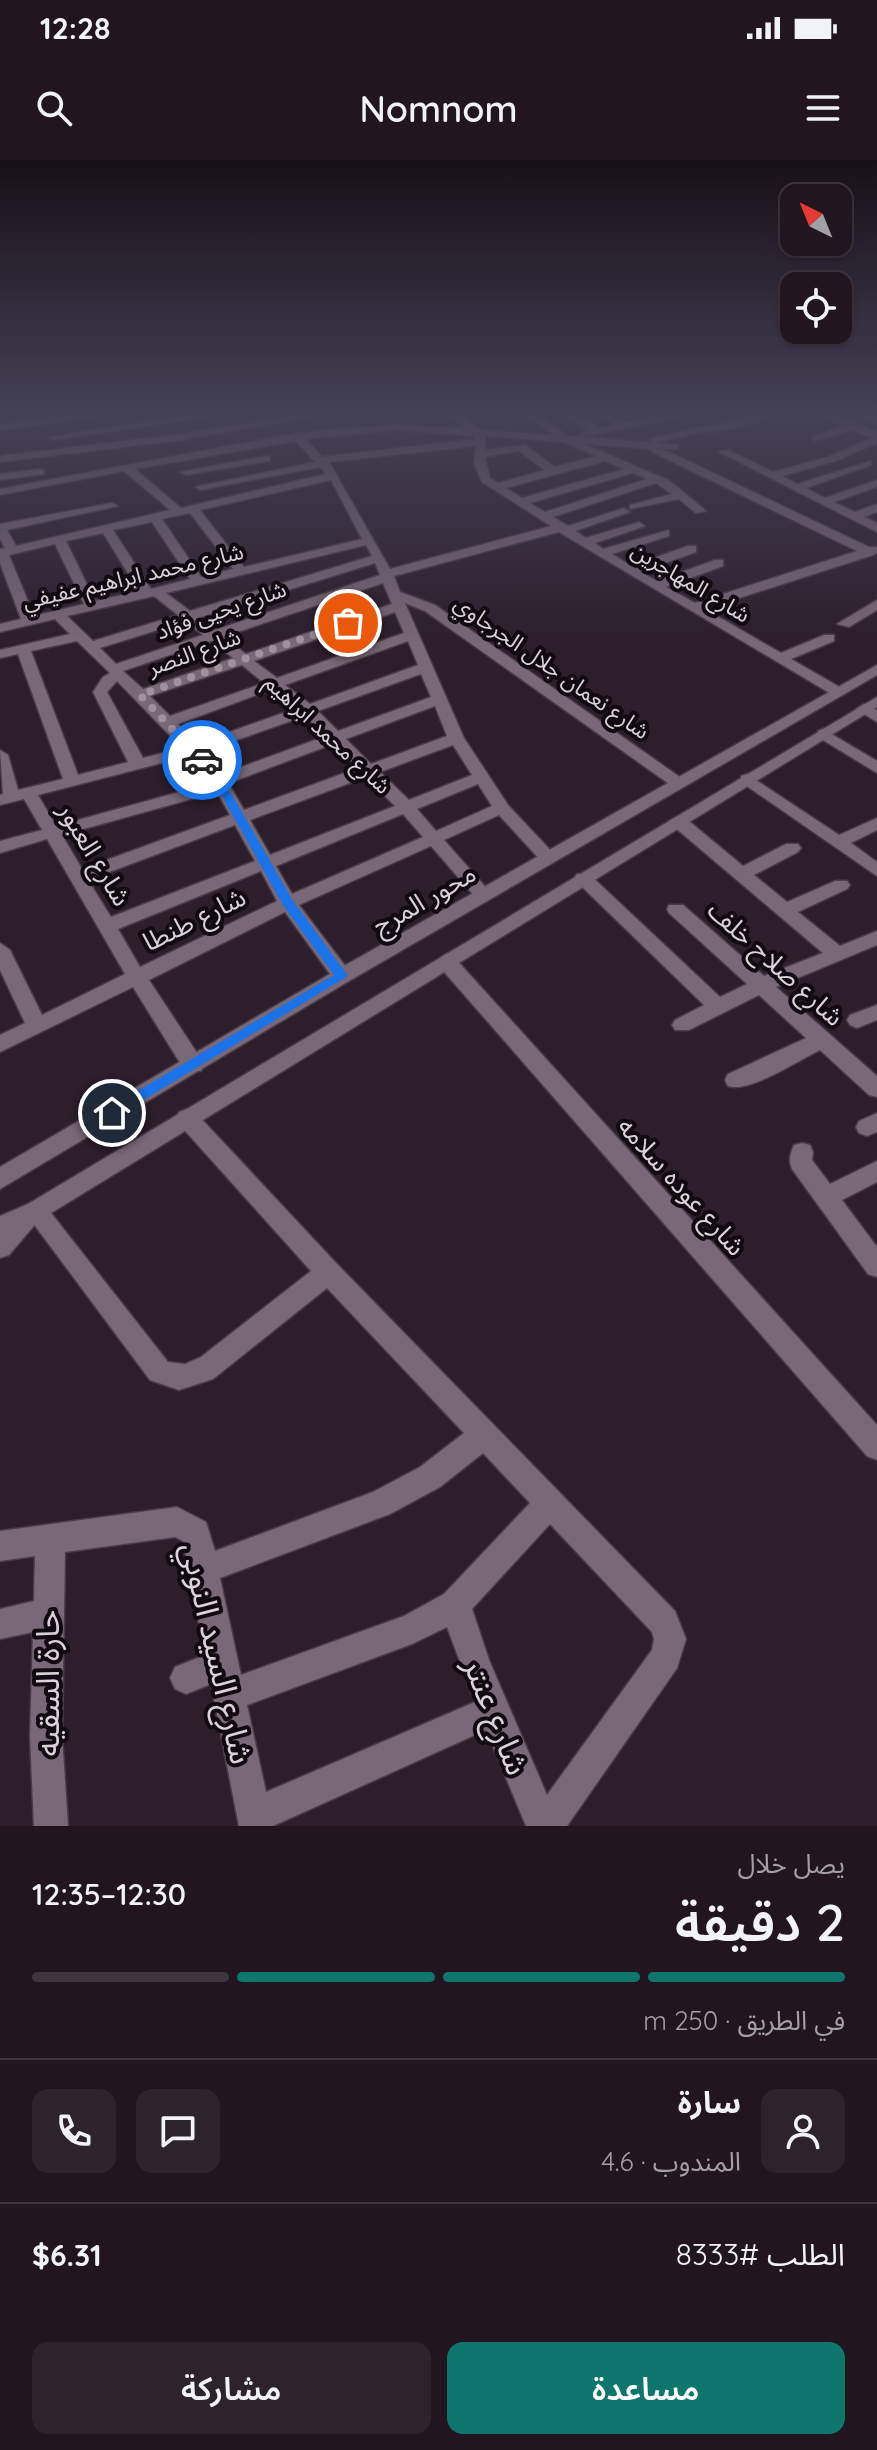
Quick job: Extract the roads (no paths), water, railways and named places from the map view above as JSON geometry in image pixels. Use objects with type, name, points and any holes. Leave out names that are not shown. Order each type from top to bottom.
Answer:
[{"type":"street","points":[[154,491],[180,513]]},
{"type":"street","points":[[205,491],[219,504]]},
{"type":"street","points":[[5,552],[273,491]]},
{"type":"street","points":[[342,491],[388,576],[437,700],[456,738],[502,808],[548,858]]},
{"type":"street","name":"شارع المهاجرين","points":[[502,491],[630,571],[838,692]]},
{"type":"street","points":[[521,502],[560,491]]},
{"type":"street","points":[[545,516],[621,491]]},
{"type":"street","points":[[675,491],[700,511]]},
{"type":"street","points":[[740,491],[874,550]]},
{"type":"street","points":[[801,491],[877,528]]},
{"type":"street","points":[[824,502],[855,491]]},
{"type":"street","name":"شارع يحيى فؤاد","points":[[116,671],[388,576],[682,495]]},
{"type":"street","points":[[29,621],[0,528],[53,512],[107,501],[130,524]]},
{"type":"street","points":[[809,523],[877,508]]},
{"type":"street","points":[[194,510],[241,571]]},
{"type":"street","points":[[53,512],[91,606]]},
{"type":"street","points":[[156,519],[197,581]]},
{"type":"street","points":[[586,542],[639,526]]},
{"type":"street","points":[[107,530],[152,592]]},
{"type":"street","points":[[603,553],[665,533]]},
{"type":"street","name":"شارع محمد ابراهيم عفيفي","points":[[0,628],[369,541]]},
{"type":"street","points":[[630,571],[692,549]]},
{"type":"street","points":[[694,608],[874,550]]},
{"type":"street","points":[[0,654],[86,641],[189,616],[379,558]]},
{"type":"street","points":[[656,586],[719,563]]},
{"type":"street","name":"شارع محمد ابراهيم","points":[[152,592],[189,616],[307,709],[406,807],[483,895]]},
{"type":"street","name":"شارع النصر","points":[[140,695],[398,600]]},
{"type":"street","name":"شارع نعمان جلال الجرجاوي","points":[[398,600],[430,608],[678,783]]},
{"type":"street","points":[[844,624],[877,604]]},
{"type":"street","points":[[58,615],[168,722],[220,783],[288,903],[342,976]]},
{"type":"street","points":[[168,722],[411,635]]},
{"type":"street","points":[[780,658],[829,638]]},
{"type":"street","points":[[23,649],[72,780]]},
{"type":"street","points":[[13,796],[194,750],[424,668]]},
{"type":"street","name":"محور المرج","points":[[1,1177],[342,976],[877,669]]},
{"type":"street","points":[[116,671],[100,692],[137,763]]},
{"type":"street","points":[[0,847],[220,783],[437,700]]},
{"type":"street","points":[[0,1227],[36,1211],[747,779],[823,734],[873,709]]},
{"type":"street","points":[[823,734],[877,768]]},
{"type":"street","points":[[78,877],[456,738]]},
{"type":"street","name":"شارع العبور","points":[[0,755],[13,796],[52,833],[136,976],[193,1065]]},
{"type":"street","points":[[107,926],[480,778]]},
{"type":"street","points":[[747,779],[877,870]]},
{"type":"street","name":"شارع طنطا","points":[[0,1044],[288,903],[502,808]]},
{"type":"street","points":[[678,821],[837,954]]},
{"type":"street","points":[[838,843],[877,823]]},
{"type":"street","points":[[741,874],[792,848]]},
{"type":"street","points":[[583,878],[717,1006]]},
{"type":"street","points":[[786,910],[841,885]]},
{"type":"street","name":"شارع صلاح خلف","points":[[676,909],[877,1089]]},
{"type":"street","points":[[682,1025],[762,985],[877,938]]},
{"type":"street","points":[[0,950],[37,1026]]},
{"type":"street","name":"شارع عوده سلامه","points":[[446,961],[877,1446]]},
{"type":"street","points":[[857,1020],[877,1012]]},
{"type":"street","points":[[736,1080],[767,1068],[822,1039]]},
{"type":"street","points":[[187,1118],[328,1272],[664,1622],[670,1639],[666,1657],[544,1826]]},
{"type":"street","points":[[802,1152],[800,1162],[877,1266]]},
{"type":"street","points":[[826,1197],[877,1171]]},
{"type":"street","points":[[0,1247],[36,1211]]},
{"type":"street","points":[[36,1211],[159,1371],[174,1379],[191,1377],[210,1366],[328,1272]]},
{"type":"street","points":[[205,1569],[380,1504],[430,1477],[484,1434]]},
{"type":"street","points":[[230,1695],[412,1629],[455,1605],[550,1503]]},
{"type":"street","name":"شارع السيد النوبي","points":[[0,1546],[177,1522],[196,1532],[255,1820]]},
{"type":"street","name":"حارة السقيه","points":[[50,1540],[46,1614],[46,1736],[51,1826]]},
{"type":"street","name":"شارع عنتر","points":[[455,1605],[494,1710],[544,1826]]},
{"type":"street","points":[[0,1624],[46,1614]]},
{"type":"street","points":[[186,1678],[224,1663]]},
{"type":"street","points":[[255,1820],[494,1710]]}]
